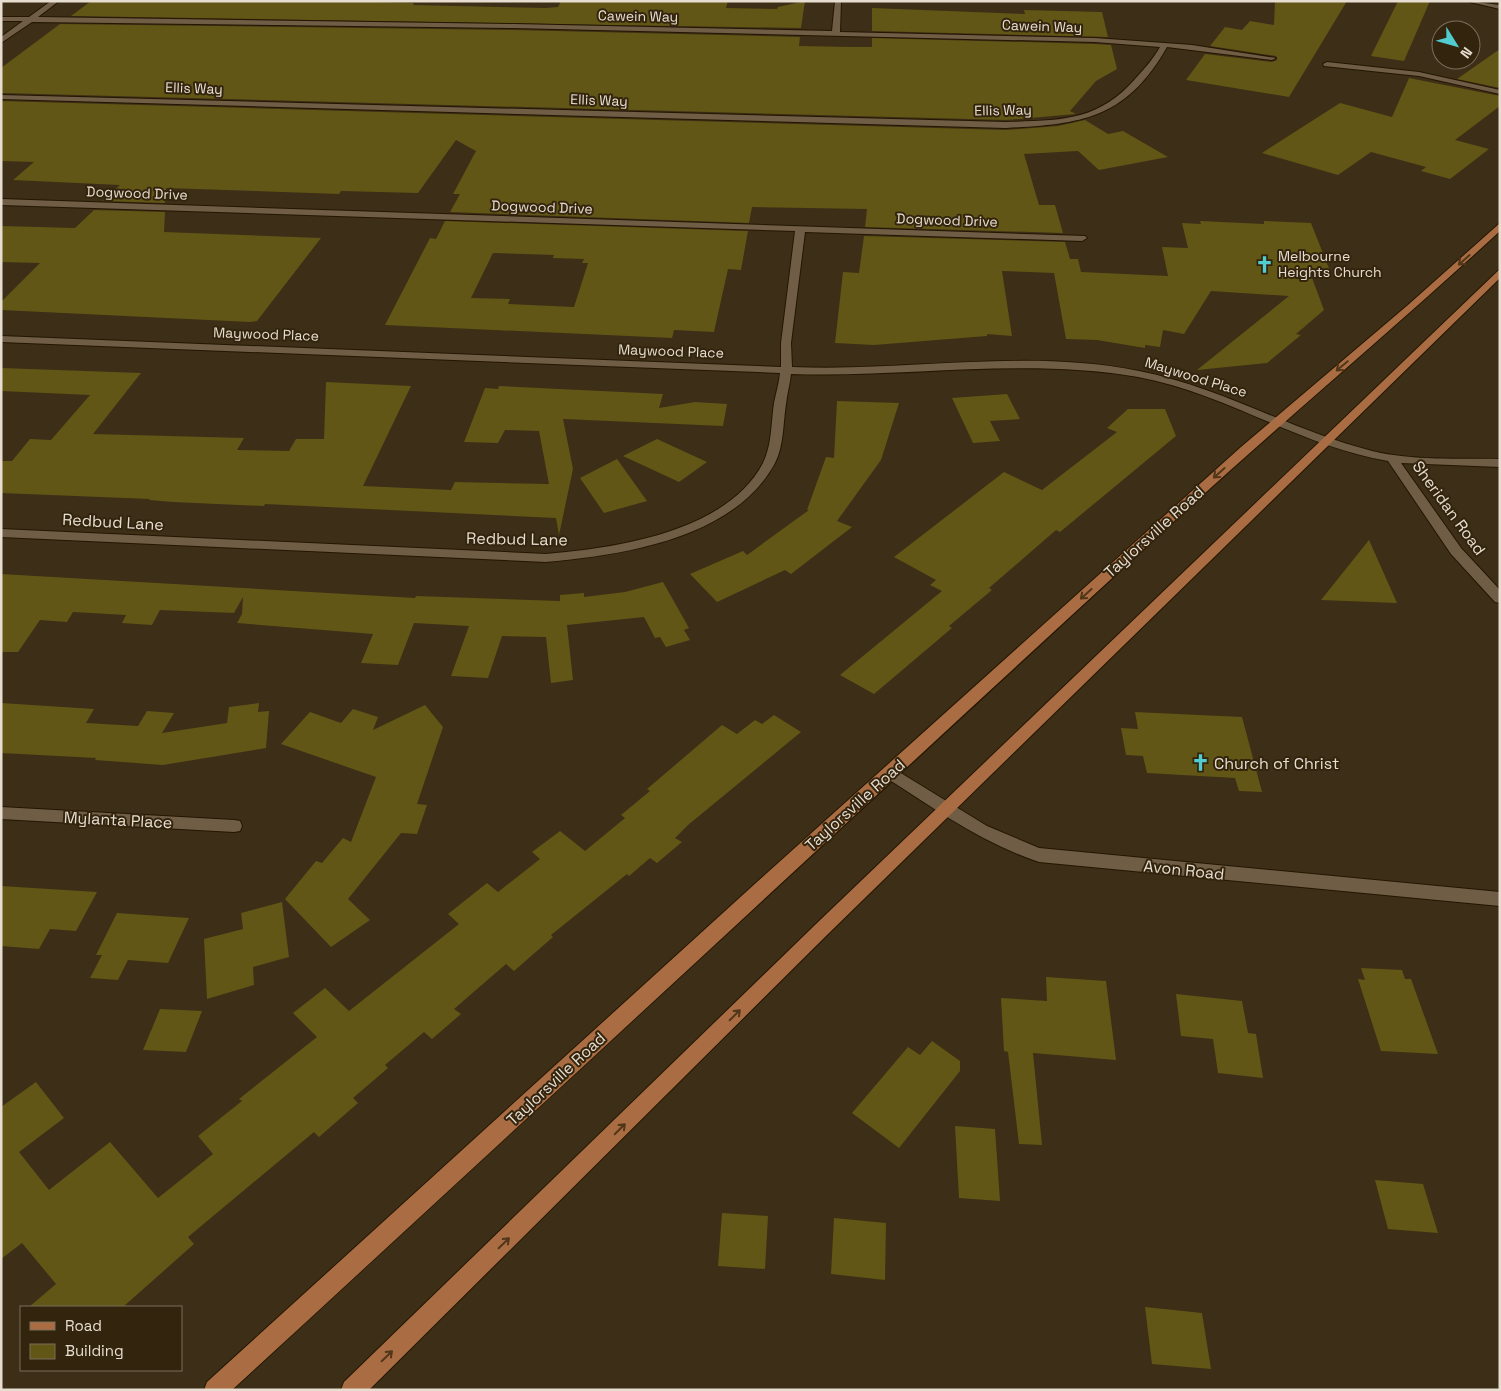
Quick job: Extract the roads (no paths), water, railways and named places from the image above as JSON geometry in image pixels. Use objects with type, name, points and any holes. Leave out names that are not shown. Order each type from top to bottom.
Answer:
[{"type":"main road","name":"Taylorsville Road","points":[[215,1390],[494,1137],[763,887],[891,773],[1278,420],[1412,307],[1500,226]]},
{"type":"main road","points":[[352,1390],[821,930],[1500,272]]},
{"type":"street","points":[[1,41],[56,1]]},
{"type":"street","points":[[836,32],[838,1]]},
{"type":"street","points":[[1472,1],[1500,7]]},
{"type":"street","name":"Cawein Way","points":[[1,19],[836,32],[1095,40],[1165,45],[1272,58]]},
{"type":"street","name":"Ellis Way","points":[[1,97],[1006,125],[1071,119],[1098,111],[1116,102],[1128,93],[1165,45]]},
{"type":"street","points":[[1327,64],[1419,74],[1500,92]]},
{"type":"street","name":"Dogwood Drive","points":[[1,202],[1082,238]]},
{"type":"street","name":"Redbud Lane","points":[[1,533],[546,558],[606,552],[650,541],[691,526],[735,502],[750,488],[769,462],[774,445],[786,370],[786,345],[800,230]]},
{"type":"street","name":"Maywood Place","points":[[1,339],[786,370],[876,372],[1002,365],[1074,366],[1120,371],[1166,380],[1219,397],[1357,451],[1392,459],[1500,463]]},
{"type":"street","name":"Sheridan Road","points":[[1392,459],[1456,551],[1500,599]]},
{"type":"street","name":"Avon Road","points":[[891,773],[1014,848],[1039,855],[1500,899]]},
{"type":"street","name":"Mylanta Place","points":[[1,813],[234,826]]},
{"type":"place","name":"Melbourne Heights Church","points":[[1264,264]]},
{"type":"place","name":"Church of Christ","points":[[1200,763]]}]
